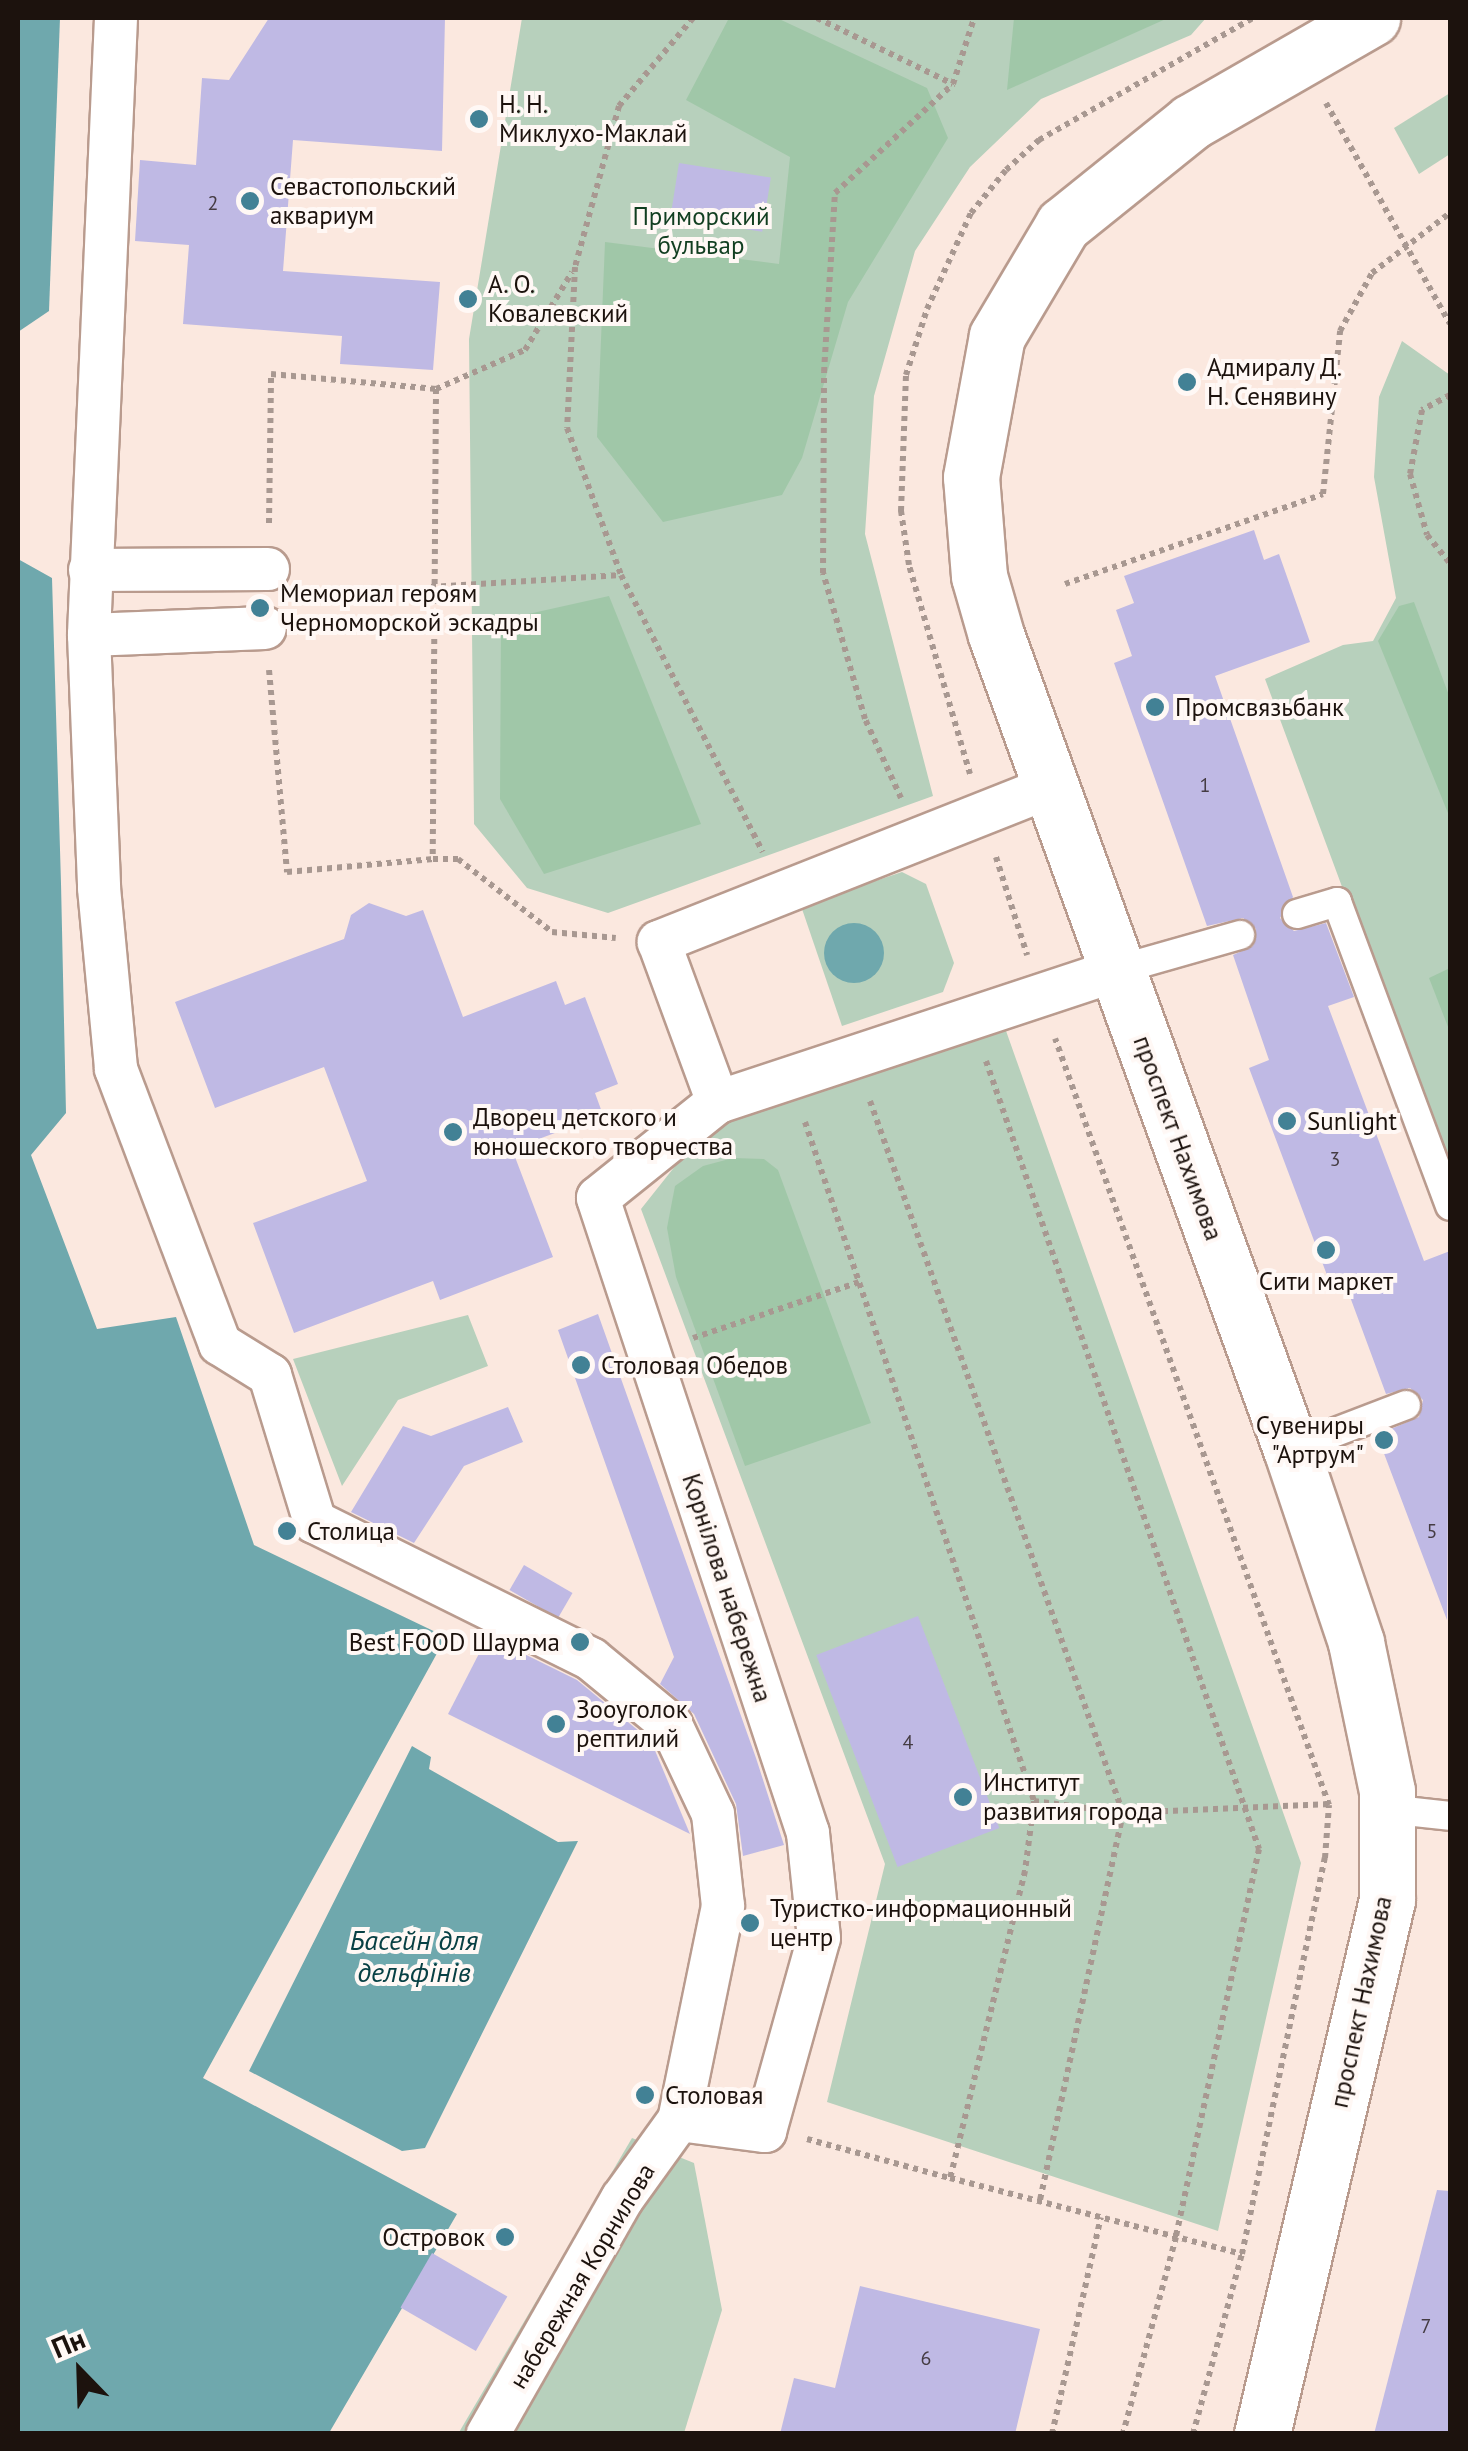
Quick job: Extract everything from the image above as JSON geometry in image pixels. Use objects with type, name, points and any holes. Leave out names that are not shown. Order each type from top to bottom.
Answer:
[{"type":"main road","name":"проспект Нахимова","points":[[1262,2434],[1386,1900],[1387,1800],[1356,1642],[1291,1449],[996,635],[977,558],[974,436],[997,336],[1063,225],[1096,194],[1191,122],[1372,18]]},
{"type":"street","points":[[116,18],[89,634],[99,888],[116,1068],[220,1344],[270,1375],[315,1522],[592,1659],[671,1725],[713,1814],[722,1906],[679,2120]]},
{"type":"street","points":[[90,570],[268,569]]},
{"type":"street","points":[[89,634],[265,628]]},
{"type":"street","points":[[1050,788],[659,942],[718,1102],[1117,970]]},
{"type":"street","name":"Корнілова набережна","points":[[679,2120],[765,2131],[819,1938],[808,1832],[598,1198],[718,1102]]},
{"type":"street","name":"набережная Корнилова","points":[[488,2434],[622,2199],[679,2120]]},
{"type":"lane","points":[[1298,914],[1336,902],[1450,1206]]},
{"type":"lane","points":[[1117,970],[1240,934]]},
{"type":"lane","points":[[1291,1449],[1406,1405]]},
{"type":"lane","points":[[1387,1800],[1450,1816]]},
{"type":"path","points":[[693,18],[619,106],[575,267],[567,428],[621,575],[784,894]]},
{"type":"path","points":[[817,18],[952,84]]},
{"type":"path","points":[[920,840],[865,719],[823,573],[824,372],[836,193],[952,84],[974,18]]},
{"type":"path","points":[[1320,92],[1450,324]]},
{"type":"path","points":[[1065,584],[1323,494],[1340,331],[1372,273],[1450,213]]},
{"type":"path","points":[[268,569],[271,374],[436,390],[525,350],[575,267]]},
{"type":"path","points":[[432,859],[431,588],[436,390]]},
{"type":"path","points":[[1450,395],[1422,410],[1410,474],[1428,535],[1450,563]]},
{"type":"path","points":[[431,588],[621,575]]},
{"type":"path","points":[[265,628],[287,872],[458,859],[552,932],[659,942]]},
{"type":"path","points":[[982,816],[1040,996],[1329,1805],[1325,1858],[1242,2254],[1193,2434]]},
{"type":"path","points":[[972,1019],[1259,1849],[1176,2236],[1123,2434]]},
{"type":"path","points":[[854,1057],[1122,1813],[1040,2200]]},
{"type":"path","points":[[790,1078],[1034,1801],[1025,1871],[950,2178]]},
{"type":"path","points":[[649,1352],[859,1282]]},
{"type":"path","points":[[1034,1801],[1122,1813],[1387,1800]]},
{"type":"path","points":[[809,2140],[1242,2254]]},
{"type":"path","points":[[1052,2434],[1101,2217]]},
{"type":"green space","name":"Приморский бульвар","points":[[522,18],[1206,18],[1191,35],[1041,99],[970,167],[915,251],[874,396],[865,534],[933,796],[608,913],[527,888],[474,824],[469,339]]},
{"type":"green space","points":[[729,18],[777,18],[927,88],[948,138],[848,302],[802,458],[782,495],[663,522],[597,437],[605,242],[779,264],[790,157],[686,100]]},
{"type":"green space","points":[[1014,18],[1168,18],[1007,90]]},
{"type":"green space","points":[[1450,93],[1450,154],[1419,174],[1394,128]]},
{"type":"green space","points":[[1402,341],[1450,375],[1450,1178],[1265,679],[1343,645],[1373,641],[1396,598],[1374,477],[1379,397]]},
{"type":"green space","points":[[609,596],[701,824],[544,874],[500,799],[501,620]]},
{"type":"green space","points":[[1414,602],[1450,698],[1450,818],[1378,641],[1399,606]]},
{"type":"green space","points":[[902,872],[926,884],[954,963],[943,992],[842,1026],[801,906]]},
{"type":"green space","points":[[1450,968],[1450,1032],[1429,978]]},
{"type":"green space","points":[[1005,1028],[1301,1863],[1218,2231],[827,2102],[885,1864],[641,1209],[703,1131]]},
{"type":"green space","points":[[733,1158],[764,1159],[778,1170],[871,1423],[745,1466],[676,1277],[667,1228],[675,1186],[703,1166]]},
{"type":"green space","points":[[468,1315],[488,1366],[398,1400],[342,1486],[293,1359]]},
{"type":"green space","points":[[632,2138],[694,2163],[722,2310],[684,2433],[458,2434]]},
{"type":"water","points":[[18,18],[60,18],[49,311],[18,332]]},
{"type":"water","points":[[18,559],[52,578],[61,883],[66,1113],[31,1155],[97,1329],[176,1317],[254,1545],[446,1637],[203,2078],[457,2214],[329,2433],[18,2433]]},
{"type":"water","points":[[854,923],[875,932],[884,953],[875,974],[854,983],[833,974],[824,953],[833,932]]},
{"type":"water","name":"Басейн для дельфiнiв","points":[[412,1746],[431,1757],[429,1769],[558,1842],[578,1841],[425,2148],[402,2151],[249,2071]]},
{"type":"building","points":[[269,18],[445,18],[442,151],[293,140],[283,271],[440,282],[433,370],[340,364],[342,336],[183,324],[189,245],[135,241],[140,160],[196,165],[202,78],[229,80]]},
{"type":"building","points":[[679,163],[771,178],[762,232],[670,217]]},
{"type":"building","points":[[1254,530],[1264,560],[1279,554],[1310,642],[1215,676],[1293,897],[1280,918],[1294,931],[1326,923],[1354,997],[1328,1006],[1424,1261],[1450,1251],[1447,1620],[1377,1435],[1419,1417],[1423,1400],[1410,1388],[1386,1394],[1346,1286],[1333,1291],[1249,1068],[1269,1060],[1233,955],[1253,946],[1256,929],[1243,918],[1207,926],[1114,663],[1132,656],[1116,610],[1134,603],[1124,576]]},
{"type":"building","name":"Дворец детского и юношеского творчества","points":[[369,903],[406,916],[423,910],[463,1017],[556,981],[565,1005],[585,997],[618,1084],[595,1093],[603,1115],[512,1149],[553,1257],[440,1300],[433,1281],[294,1333],[253,1223],[367,1181],[324,1067],[215,1108],[175,1002],[344,939],[351,915]]},
{"type":"building","points":[[598,1314],[784,1845],[743,1856],[736,1804],[694,1714],[660,1684],[674,1657],[558,1330]]},
{"type":"building","points":[[508,1407],[523,1442],[464,1466],[414,1543],[351,1512],[403,1426],[431,1436]]},
{"type":"building","points":[[524,1565],[572,1593],[558,1618],[510,1590]]},
{"type":"building","points":[[918,1616],[999,1828],[898,1867],[816,1655]]},
{"type":"building","points":[[488,1636],[577,1680],[651,1741],[690,1834],[448,1714]]},
{"type":"building","points":[[1437,2190],[1450,2191],[1450,2434],[1374,2434]]},
{"type":"building","points":[[432,2253],[507,2296],[476,2351],[400,2308]]},
{"type":"building","points":[[860,2286],[1040,2329],[1015,2434],[780,2434],[794,2378],[835,2388]]},
{"type":"place","name":"Н. Н. Миклухо-Маклай","points":[[479,119]]},
{"type":"place","name":"Севастопольский аквариум","points":[[250,201]]},
{"type":"place","name":"А. О. Ковалевский","points":[[468,299]]},
{"type":"place","name":"Адмиралу Д. Н. Сенявину","points":[[1187,382]]},
{"type":"place","name":"Мемориал героям Черноморской эскадры","points":[[260,608]]},
{"type":"place","name":"Промсвязьбанк","points":[[1155,707]]},
{"type":"place","name":"Sunlight","points":[[1287,1121]]},
{"type":"place","name":"Дворец детского и юношеского творчества","points":[[453,1132]]},
{"type":"place","name":"Сити маркет","points":[[1326,1250]]},
{"type":"place","name":"Столовая Обедов","points":[[581,1365]]},
{"type":"place","name":"Сувениры \"Артрум\"","points":[[1384,1440]]},
{"type":"place","name":"Столица","points":[[287,1531]]},
{"type":"place","name":"Best FOOD Шаурма","points":[[580,1642]]},
{"type":"place","name":"Зооуголок рептилий","points":[[556,1724]]},
{"type":"place","name":"Институт развития города","points":[[963,1797]]},
{"type":"place","name":"Туристко-информационный центр","points":[[750,1923]]},
{"type":"place","name":"Столовая","points":[[645,2095]]},
{"type":"place","name":"Островок","points":[[505,2237]]}]
